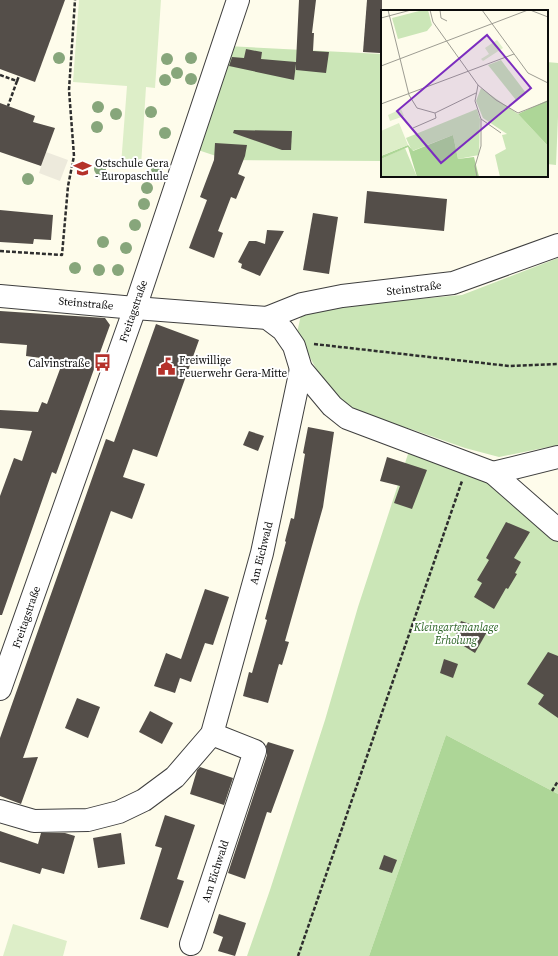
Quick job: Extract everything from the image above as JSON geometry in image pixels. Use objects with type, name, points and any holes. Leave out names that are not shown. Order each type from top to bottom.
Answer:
[{"type":"street","name":"Freitagstraße","points":[[0,689],[134,308],[238,0]]},
{"type":"street","name":"Steinstraße","points":[[0,296],[267,318],[302,304],[342,296],[453,283],[558,245]]},
{"type":"street","points":[[267,318],[283,330],[294,346],[302,369],[332,406],[347,418],[493,474],[558,530]]},
{"type":"street","name":"Am Eichwald","points":[[0,811],[34,821],[88,820],[119,812],[144,800],[175,777],[212,734],[262,553],[302,369]]},
{"type":"street","points":[[493,474],[558,457]]},
{"type":"street","name":"Am Eichwald","points":[[191,944],[255,751],[212,734]]},
{"type":"path","points":[[0,251],[62,255],[68,186],[74,156],[69,90],[75,0]]},
{"type":"path","points":[[0,75],[17,81]]},
{"type":"path","points":[[8,106],[19,76]]},
{"type":"path","points":[[320,344],[509,366],[558,364]]},
{"type":"path","points":[[298,956],[468,464]]},
{"type":"path","points":[[552,791],[558,781]]},
{"type":"green space","points":[[79,0],[161,0],[155,88],[146,87],[141,166],[121,165],[127,86],[73,82]]},
{"type":"green space","points":[[227,46],[381,54],[381,161],[228,160],[195,149]]},
{"type":"green space","points":[[548,62],[558,63],[556,165],[548,164]]},
{"type":"green space","points":[[558,258],[558,445],[499,457],[465,448],[414,430],[355,413],[321,378],[297,333],[301,315],[362,304],[462,295]]},
{"type":"green space","name":"Kleingartenanlage Erholung","points":[[409,451],[486,478],[558,541],[558,794],[446,735],[369,956],[247,956],[325,720],[358,607]]},
{"type":"green space","points":[[446,735],[558,794],[558,956],[369,956]]},
{"type":"green space","points":[[13,924],[67,941],[63,956],[3,956]]},
{"type":"shaded area","points":[[46,152],[68,160],[60,181],[39,173]]},
{"type":"building","points":[[0,0],[65,0],[35,82],[0,69]]},
{"type":"building","points":[[299,0],[316,0],[312,33],[314,33],[313,51],[329,52],[326,73],[296,70],[296,64],[294,80],[229,66],[232,57],[244,58],[246,49],[262,52],[261,59],[296,62]]},
{"type":"building","points":[[367,0],[382,0],[380,53],[363,52]]},
{"type":"building","points":[[0,103],[35,116],[33,122],[55,128],[41,166],[0,152]]},
{"type":"building","points":[[234,130],[292,131],[291,150],[282,150],[233,133]]},
{"type":"building","points":[[215,143],[247,145],[245,156],[238,174],[245,177],[236,199],[231,197],[218,231],[223,233],[214,258],[189,248],[207,200],[200,197],[214,160]]},
{"type":"building","points":[[367,191],[447,199],[444,231],[364,223]]},
{"type":"building","points":[[0,210],[53,215],[51,240],[34,239],[33,244],[0,242]]},
{"type":"building","points":[[313,213],[338,217],[329,274],[303,270]]},
{"type":"building","points":[[267,230],[284,231],[260,276],[241,268],[242,264],[238,262],[249,241],[256,241],[265,244]]},
{"type":"building","points":[[0,311],[105,318],[110,325],[56,474],[52,472],[2,615],[0,615],[0,496],[14,458],[22,461],[32,431],[0,428],[0,410],[38,412],[42,402],[47,404],[63,361],[26,356],[27,345],[0,343]]},
{"type":"building","points":[[156,324],[199,340],[157,457],[133,449],[123,477],[145,484],[132,519],[111,511],[23,758],[38,757],[21,804],[0,796],[0,738],[106,439],[114,442]]},
{"type":"building","points":[[308,427],[334,432],[323,507],[285,641],[289,642],[282,665],[279,664],[268,703],[243,696],[249,672],[252,673],[267,620],[265,619],[291,518],[294,519]]},
{"type":"building","points":[[249,431],[264,436],[258,451],[243,445]]},
{"type":"building","points":[[387,457],[427,470],[412,509],[394,503],[400,486],[380,481]]},
{"type":"building","points":[[506,522],[530,532],[514,558],[521,562],[515,573],[517,574],[508,589],[506,588],[494,609],[474,597],[482,583],[477,580],[489,560],[486,558]]},
{"type":"building","points":[[205,589],[229,597],[213,645],[205,643],[191,682],[180,678],[175,693],[154,686],[166,653],[181,659]]},
{"type":"building","points":[[461,621],[488,630],[475,653],[454,640]]},
{"type":"building","points":[[548,652],[558,656],[558,718],[538,704],[544,695],[527,684]]},
{"type":"building","points":[[444,659],[458,664],[453,678],[440,673]]},
{"type":"building","points":[[77,698],[100,707],[88,738],[65,728]]},
{"type":"building","points":[[150,711],[173,723],[162,744],[139,732]]},
{"type":"building","points":[[268,742],[294,750],[271,813],[267,812],[245,879],[228,873],[267,755],[266,746]]},
{"type":"building","points":[[200,767],[233,778],[224,805],[190,794],[197,770]]},
{"type":"building","points":[[165,815],[195,825],[177,879],[184,881],[168,928],[140,919],[162,848],[155,846]]},
{"type":"building","points":[[0,831],[38,844],[41,833],[65,833],[75,836],[64,874],[42,868],[40,874],[0,862]]},
{"type":"building","points":[[121,833],[125,864],[98,868],[93,838]]},
{"type":"building","points":[[384,855],[397,860],[392,873],[379,869]]},
{"type":"building","points":[[219,914],[246,923],[235,956],[218,951],[223,937],[213,933]]},
{"type":"place","name":"Ostschule Gera - Europaschule","points":[[82,169]]},
{"type":"place","name":"Calvinstraße","points":[[103,363]]},
{"type":"place","name":"Freiwillige Feuerwehr Gera-Mitte","points":[[166,366]]}]
